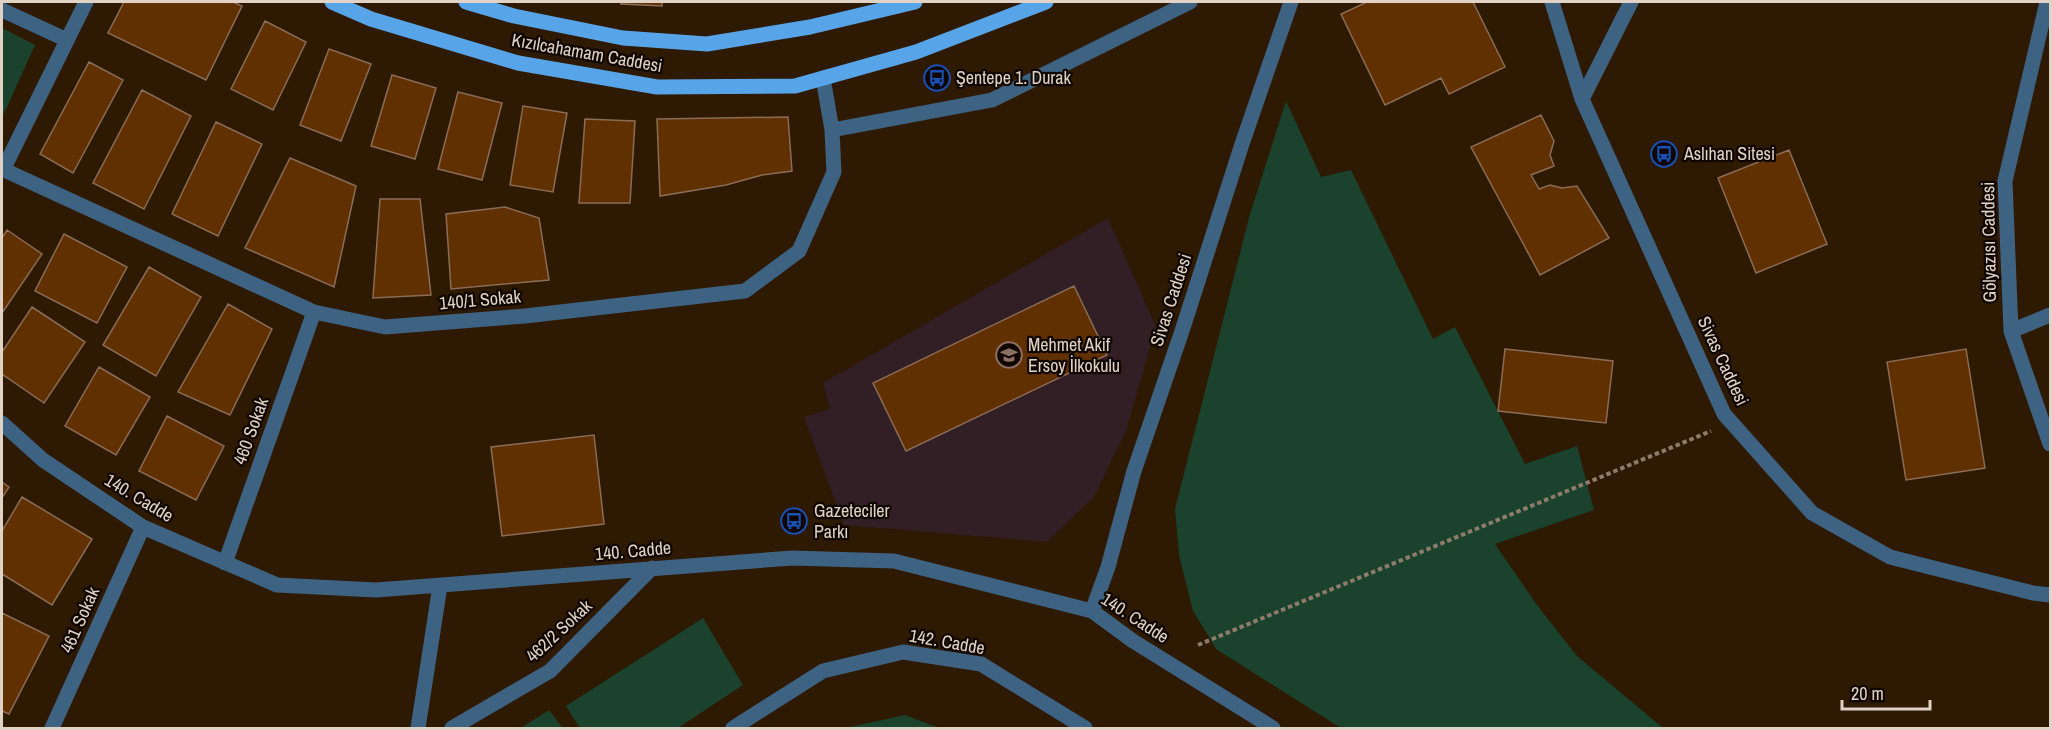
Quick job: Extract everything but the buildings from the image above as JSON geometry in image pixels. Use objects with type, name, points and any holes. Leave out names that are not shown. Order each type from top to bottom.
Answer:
[{"type":"main road","name":"Kızılcahamam Caddesi","points":[[332,2],[371,19],[518,63],[657,87],[795,86],[916,52],[1046,2]]},
{"type":"main road","name":"Kızılcahamam Caddesi","points":[[466,2],[514,16],[623,38],[707,44],[810,27],[915,2]]},
{"type":"street","points":[[2,169],[86,2]]},
{"type":"street","points":[[832,130],[992,100],[1190,2]]},
{"type":"street","name":"Sivas Caddesi","points":[[1092,611],[1108,567],[1134,471],[1291,2]]},
{"type":"street","name":"Sivas Caddesi","points":[[1551,2],[1582,99],[1724,414],[1731,423],[1812,513],[1890,556],[2034,593],[2050,595]]},
{"type":"street","points":[[1582,99],[1631,2]]},
{"type":"street","name":"Gölyazısı Caddesi","points":[[2047,2],[2005,181],[2011,331],[2050,444]]},
{"type":"street","points":[[2,10],[67,40]]},
{"type":"street","name":"140/1 Sokak","points":[[2,169],[314,312],[385,327],[525,316],[745,291],[799,251],[834,172],[832,130],[823,78]]},
{"type":"street","name":"460 Sokak","points":[[225,563],[314,312]]},
{"type":"street","points":[[2011,331],[2050,315]]},
{"type":"street","name":"140. Cadde","points":[[2,423],[43,460],[143,527],[277,585],[376,590],[792,558],[894,561],[1092,611],[1132,641],[1273,729]]},
{"type":"street","name":"461 Sokak","points":[[52,729],[143,527]]},
{"type":"street","name":"462/2 Sokak","points":[[452,729],[550,671],[652,568]]},
{"type":"street","points":[[418,729],[440,586]]},
{"type":"street","name":"142. Cadde","points":[[733,729],[823,671],[903,652],[981,664],[1084,729]]},
{"type":"path","points":[[1198,645],[1731,423]]},
{"type":"shaded area","name":"Mehmet Akif Ersoy İlkokulu","points":[[1108,218],[1156,327],[1126,431],[1094,497],[1047,542],[844,525],[804,417],[830,409],[823,383]]},
{"type":"green space","points":[[2,28],[35,45],[2,118]]},
{"type":"green space","points":[[1286,101],[1321,177],[1351,170],[1433,339],[1455,327],[1525,464],[1577,446],[1594,510],[1495,544],[1537,605],[1577,656],[1663,728],[1341,728],[1216,649],[1193,611],[1179,555],[1175,509],[1250,214]]},
{"type":"green space","points":[[703,618],[743,685],[678,728],[580,728],[566,706]]},
{"type":"green space","points":[[549,710],[563,728],[521,728]]},
{"type":"green space","points":[[905,715],[939,728],[845,728]]},
{"type":"place","name":"Şentepe 1. Durak","points":[[937,78]]},
{"type":"place","name":"Aslıhan Sitesi","points":[[1664,154]]},
{"type":"place","name":"Mehmet Akif Ersoy İlkokulu","points":[[1009,355]]},
{"type":"place","name":"Gazeteciler Parkı","points":[[794,521]]}]
